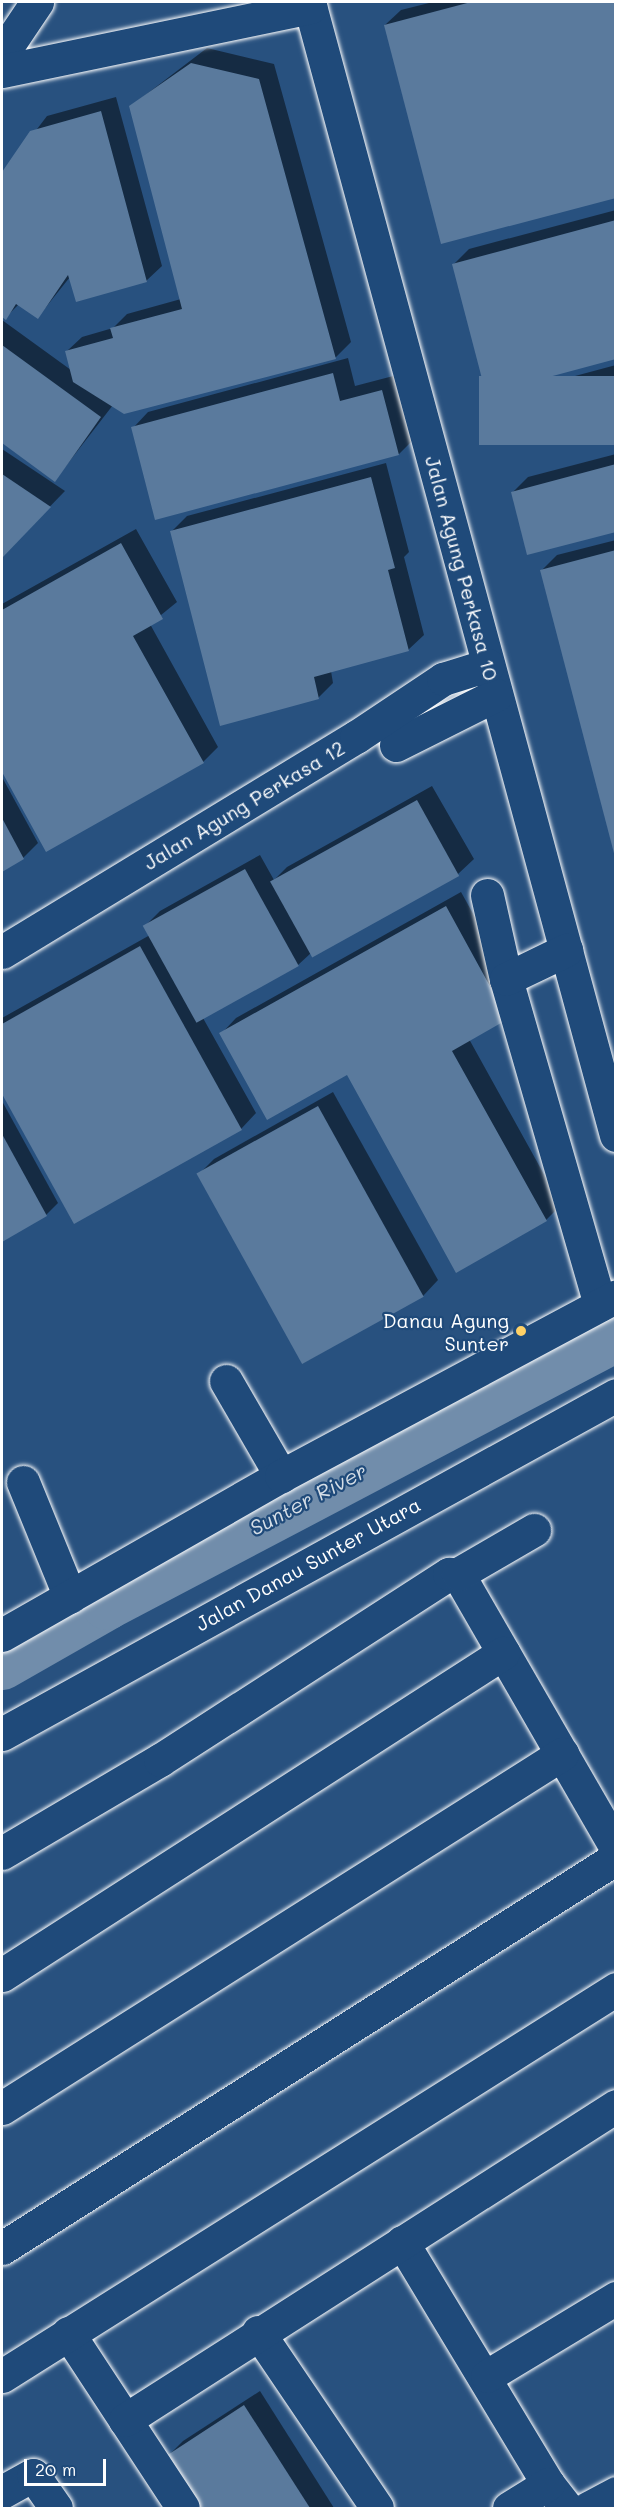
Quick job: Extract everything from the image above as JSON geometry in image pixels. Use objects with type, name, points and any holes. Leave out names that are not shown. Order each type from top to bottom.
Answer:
[{"type":"street","points":[[2,54],[38,2]]},
{"type":"street","points":[[2,71],[309,4]]},
{"type":"street","name":"Jalan Agung Perkasa 10","points":[[309,4],[615,1135]]},
{"type":"street","name":"Jalan Agung Perkasa 12","points":[[2,952],[235,811],[443,679],[492,680]]},
{"type":"street","points":[[396,745],[492,680]]},
{"type":"street","points":[[2,1635],[281,1476],[608,1300],[506,979],[487,895]]},
{"type":"street","points":[[506,979],[566,950]]},
{"type":"street","points":[[226,1381],[281,1476]]},
{"type":"street","name":"Jalan Danau Sunter Utara","points":[[2,1734],[615,1395]]},
{"type":"street","points":[[23,1482],[70,1597]]},
{"type":"street","points":[[2,1853],[160,1760],[449,1574],[458,1574],[534,1530]]},
{"type":"street","points":[[458,1574],[615,1848]]},
{"type":"street","points":[[2,1975],[503,1653]]},
{"type":"street","points":[[2,2108],[562,1754]]},
{"type":"street","points":[[2,2248],[615,1858]]},
{"type":"street","points":[[2,2376],[615,1989]]},
{"type":"street","points":[[125,2420],[258,2332],[615,2106]]},
{"type":"street","points":[[402,2242],[558,2496],[509,2508]]},
{"type":"street","points":[[486,2376],[615,2298]]},
{"type":"street","points":[[258,2332],[377,2508]]},
{"type":"street","points":[[68,2333],[183,2508]]},
{"type":"street","points":[[2,2492],[33,2475],[56,2508]]},
{"type":"street","points":[[588,2508],[615,2493]]},
{"type":"building","points":[[471,2],[616,2],[616,198],[441,244],[384,25]]},
{"type":"building","points":[[191,63],[259,79],[336,359],[124,414],[73,382],[65,351],[113,338],[110,328],[182,309],[129,106]]},
{"type":"building","points":[[101,111],[147,282],[76,302],[68,275],[38,319],[16,304],[6,320],[2,317],[2,172],[30,131]]},
{"type":"building","points":[[616,220],[616,359],[486,394],[452,264]]},
{"type":"building","points":[[2,345],[101,417],[55,482],[2,443]]},
{"type":"building","points":[[333,373],[340,401],[382,390],[399,455],[155,520],[131,427]]},
{"type":"building","points":[[479,376],[616,376],[616,445],[479,445]]},
{"type":"building","points":[[616,464],[616,532],[527,555],[511,492]]},
{"type":"building","points":[[2,474],[51,507],[2,558]]},
{"type":"building","points":[[371,477],[395,568],[388,570],[409,651],[314,677],[319,699],[220,726],[170,531]]},
{"type":"building","points":[[121,543],[163,619],[133,636],[204,763],[46,852],[2,772],[2,610]]},
{"type":"building","points":[[616,550],[616,857],[615,857],[540,570]]},
{"type":"building","points":[[417,800],[459,876],[312,958],[270,881]]},
{"type":"building","points":[[2,818],[24,859],[2,872]]},
{"type":"building","points":[[245,869],[299,966],[196,1023],[143,926]]},
{"type":"building","points":[[446,906],[508,1019],[452,1051],[547,1221],[456,1273],[347,1075],[267,1120],[219,1033]]},
{"type":"building","points":[[140,946],[242,1130],[74,1224],[2,1094],[2,1024]]},
{"type":"building","points":[[318,1106],[424,1297],[302,1364],[196,1173]]},
{"type":"building","points":[[2,1134],[47,1216],[2,1242]]},
{"type":"building","points":[[244,2405],[310,2508],[199,2508],[166,2456]]},
{"type":"waterway","name":"Sunter River","points":[[2,1665],[107,1605],[616,1337]]},
{"type":"place","name":"Danau Agung Sunter","points":[[521,1331]]}]
